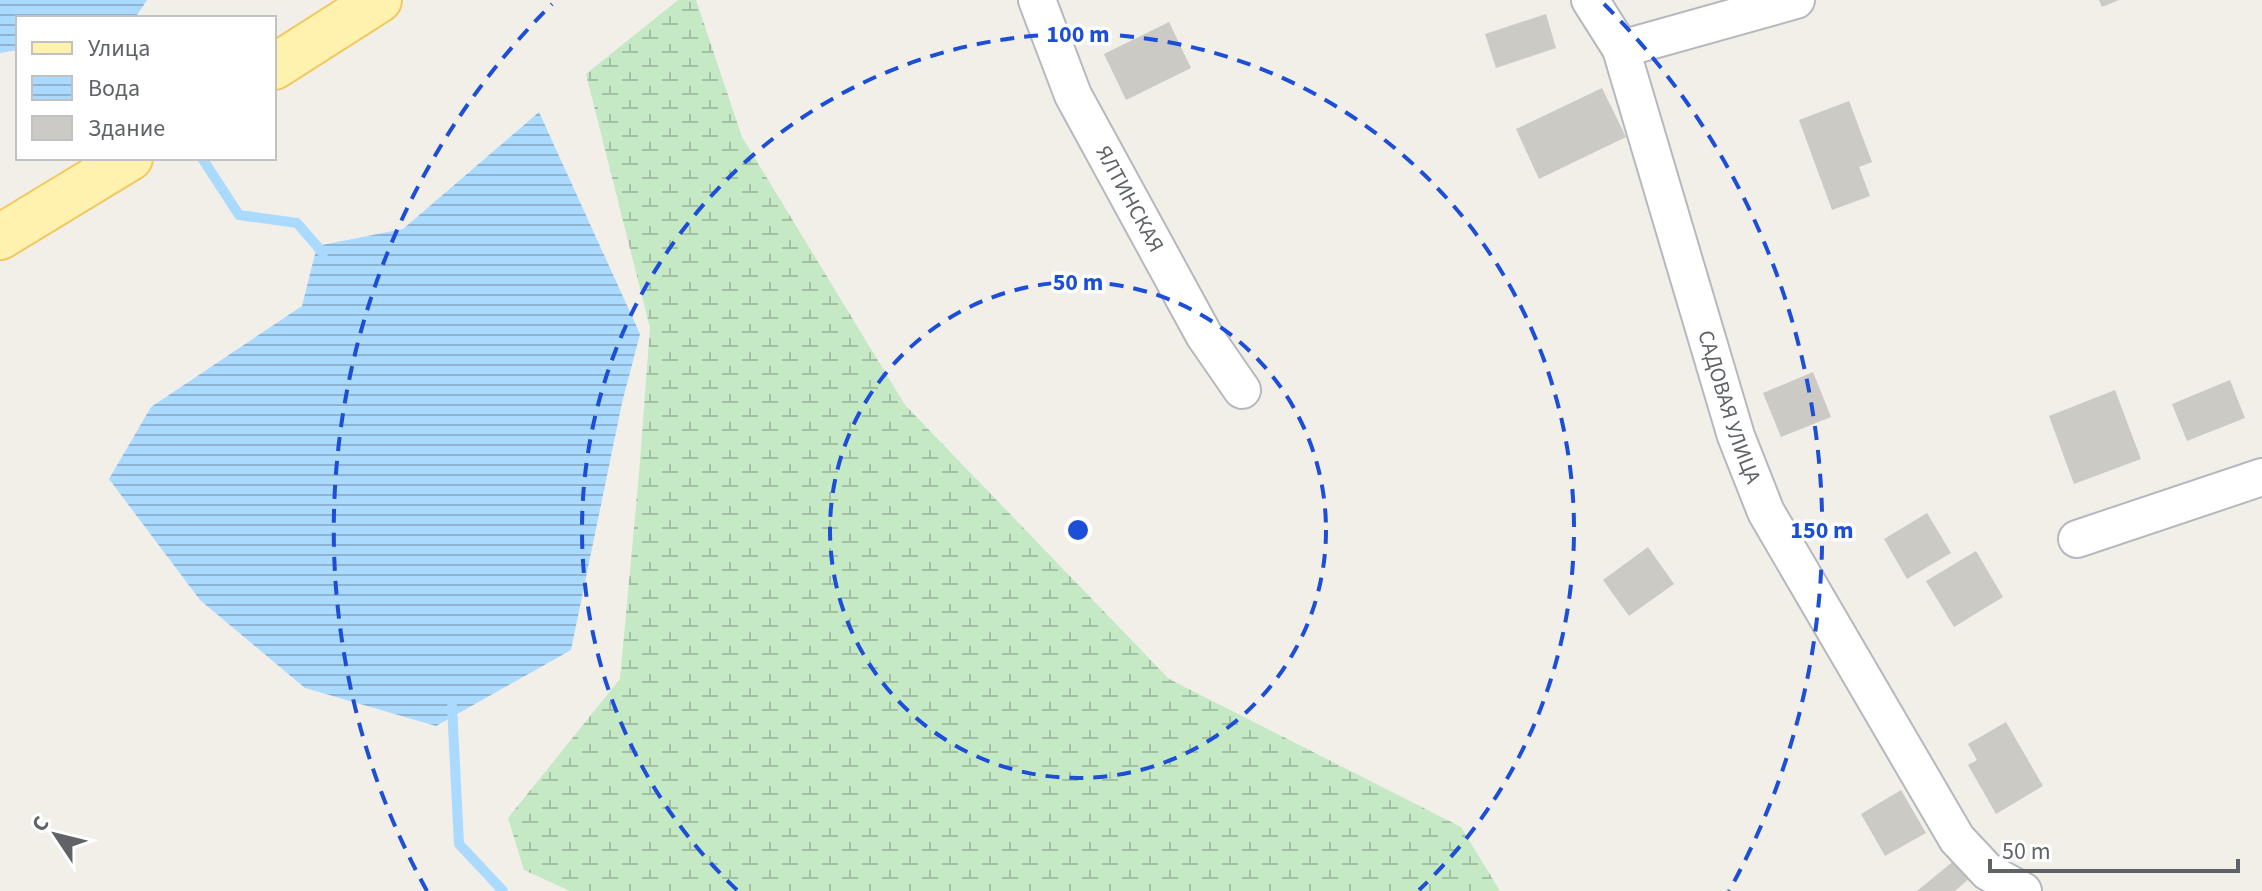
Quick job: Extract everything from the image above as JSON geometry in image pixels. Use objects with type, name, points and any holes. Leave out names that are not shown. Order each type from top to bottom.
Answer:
[{"type":"main road","points":[[276,66],[379,0]]},
{"type":"main road","points":[[0,237],[126,160]]},
{"type":"street","name":"ЯЛТИНСКАЯ","points":[[1037,0],[1073,95],[1204,335],[1242,390]]},
{"type":"street","name":"САДОВАЯ УЛИЦА","points":[[1590,0],[1621,49],[1736,436],[1766,512],[1957,839],[1988,872],[2023,891]]},
{"type":"street","points":[[1621,49],[1796,0]]},
{"type":"street","points":[[2077,539],[2262,477]]},
{"type":"green space","points":[[678,0],[696,0],[742,137],[905,405],[1169,679],[1461,827],[1500,891],[570,891],[524,870],[508,818],[620,679],[639,474],[650,328],[586,74]]},
{"type":"water","points":[[0,0],[147,0],[136,16],[16,16],[16,50],[0,53]]},
{"type":"water","points":[[539,112],[640,334],[622,403],[571,650],[436,726],[305,688],[200,600],[109,479],[151,407],[302,306],[317,246],[403,229]]},
{"type":"building","points":[[2099,0],[2119,0],[2102,7]]},
{"type":"building","points":[[1546,14],[1556,48],[1496,68],[1485,34]]},
{"type":"building","points":[[1169,22],[1191,68],[1126,100],[1104,54]]},
{"type":"building","points":[[1602,88],[1626,137],[1539,179],[1516,129]]},
{"type":"building","points":[[1849,101],[1872,162],[1859,167],[1870,196],[1832,210],[1799,120]]},
{"type":"building","points":[[1813,372],[1831,417],[1781,437],[1763,393]]},
{"type":"building","points":[[2230,380],[2245,418],[2187,441],[2172,404]]},
{"type":"building","points":[[2115,390],[2141,459],[2074,484],[2049,416]]},
{"type":"building","points":[[1927,513],[1951,553],[1907,579],[1884,539]]},
{"type":"building","points":[[1648,547],[1674,584],[1629,616],[1603,580]]},
{"type":"building","points":[[1976,551],[2003,597],[1954,627],[1926,581]]},
{"type":"building","points":[[2006,722],[2043,786],[1996,814],[1968,765],[1977,760],[1968,744]]},
{"type":"building","points":[[1901,790],[1926,833],[1885,856],[1861,814]]},
{"type":"building","points":[[1956,859],[1971,877],[1955,891],[1917,891]]},
{"type":"waterway","points":[[203,160],[239,215],[297,223],[323,253]]},
{"type":"waterway","points":[[452,706],[459,844],[503,891]]}]
